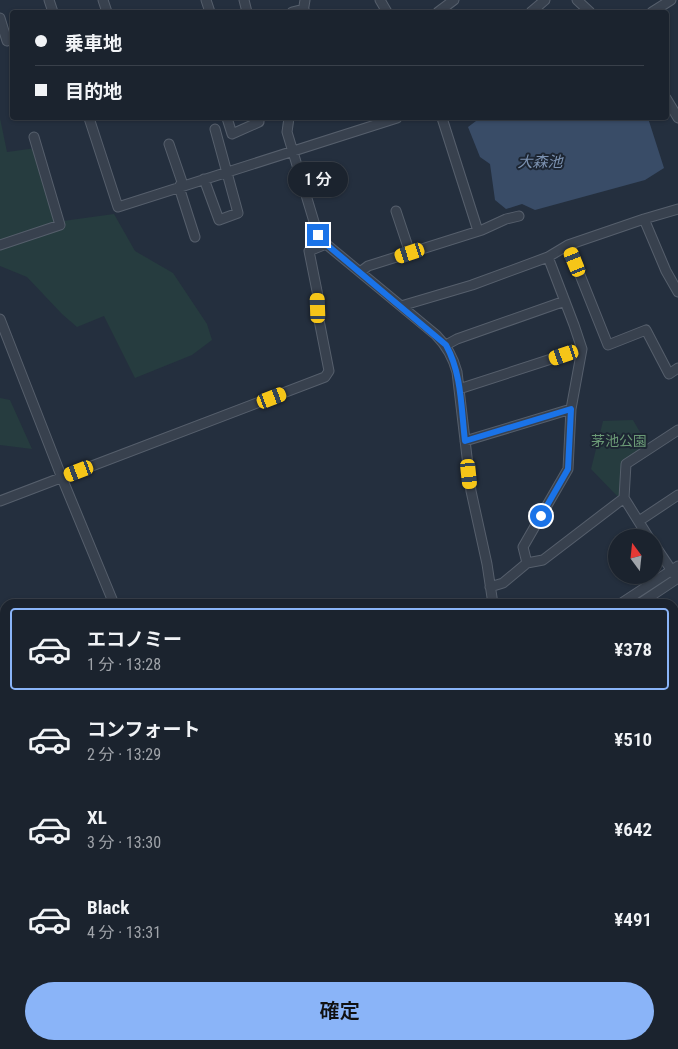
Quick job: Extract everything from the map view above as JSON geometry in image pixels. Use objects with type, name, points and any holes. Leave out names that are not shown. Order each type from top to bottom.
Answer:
[{"type":"street","points":[[532,10],[545,0]]},
{"type":"street","points":[[577,0],[588,10]]},
{"type":"street","points":[[655,10],[671,0]]},
{"type":"street","points":[[440,10],[449,1]]},
{"type":"street","points":[[0,18],[7,41]]},
{"type":"street","points":[[669,103],[678,118]]},
{"type":"street","points":[[89,120],[118,207],[390,120]]},
{"type":"street","points":[[228,120],[232,134],[260,122],[260,120]]},
{"type":"street","points":[[289,120],[287,132],[318,235],[326,244],[446,345],[453,358],[458,372],[470,491],[492,599]]},
{"type":"street","points":[[443,120],[478,231]]},
{"type":"street","points":[[204,179],[219,220],[238,213],[215,129]]},
{"type":"street","points":[[0,245],[60,225],[34,137]]},
{"type":"street","points":[[169,144],[182,182],[179,187],[196,237]]},
{"type":"street","points":[[401,306],[472,285],[548,257],[568,245],[678,209]]},
{"type":"street","points":[[396,211],[410,253]]},
{"type":"street","points":[[360,272],[368,266],[519,216]]},
{"type":"street","points":[[644,219],[666,271],[678,292]]},
{"type":"street","points":[[0,501],[325,377],[329,371],[309,251],[326,244]]},
{"type":"street","points":[[568,245],[608,345],[646,330],[669,374],[678,368]]},
{"type":"street","points":[[527,563],[524,547],[568,469],[571,409],[582,349],[548,257]]},
{"type":"street","points":[[446,345],[457,339],[565,301]]},
{"type":"street","points":[[0,319],[112,599]]},
{"type":"street","points":[[459,389],[582,349]]},
{"type":"street","points":[[465,441],[571,409]]},
{"type":"street","points":[[644,529],[624,498],[626,464],[678,430]]},
{"type":"street","points":[[639,521],[678,495]]},
{"type":"street","points":[[490,587],[503,583],[527,563],[543,560],[624,498]]},
{"type":"street","points":[[647,599],[678,579],[675,568],[663,554]]},
{"type":"street","points":[[628,599],[675,568]]},
{"type":"green space","points":[[0,118],[7,152],[36,148],[63,221],[114,214],[135,251],[173,273],[207,324],[212,340],[192,355],[135,378],[104,316],[77,327],[27,277],[0,266]]},
{"type":"green space","points":[[0,398],[10,400],[32,449],[0,445]]},
{"type":"green space","name":"茅池公園","points":[[633,420],[648,446],[623,464],[619,498],[591,469],[603,421]]},
{"type":"water","name":"大森池","points":[[477,120],[649,120],[664,168],[645,180],[535,210],[522,204],[506,209],[495,200],[490,164],[480,157],[468,127]]},
{"type":"route","points":[[318,235],[326,244],[446,345],[458,372],[465,441],[571,409],[568,469],[541,516]]}]
